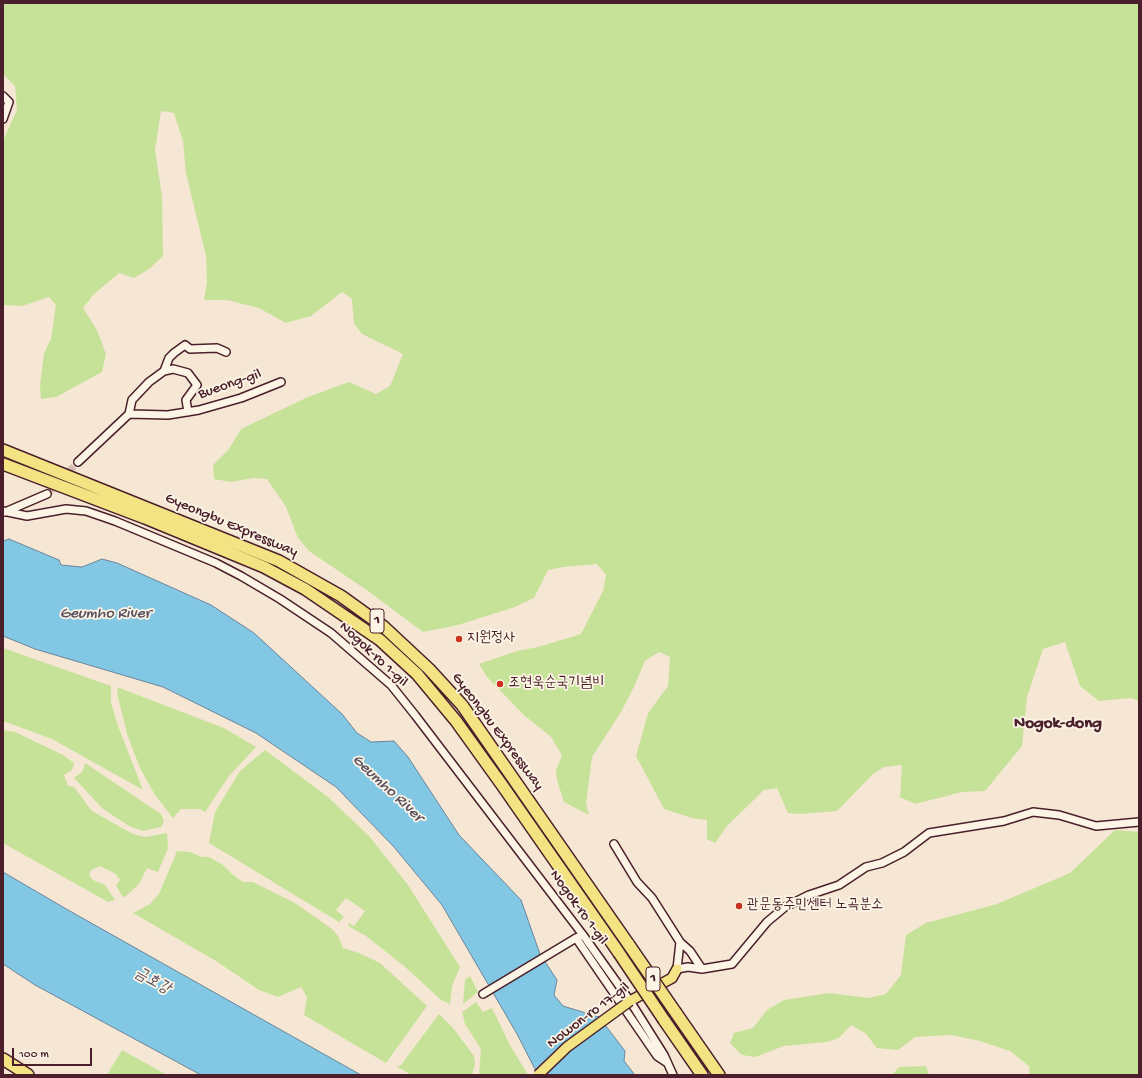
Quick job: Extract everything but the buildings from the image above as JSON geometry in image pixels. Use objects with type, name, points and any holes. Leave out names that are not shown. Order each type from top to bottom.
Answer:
[{"type":"highway","name":"Gyeongbu Expressway","points":[[3,450],[279,561],[341,596],[384,627],[430,668],[462,704],[719,1075]]},
{"type":"highway","name":"Gyeongbu Expressway","points":[[3,464],[145,518],[264,567],[311,593],[380,640],[417,674],[456,722],[502,785],[702,1075]]},
{"type":"highway","points":[[3,1059],[28,1075]]},
{"type":"main road","name":"Nowon-ro 17-gil","points":[[538,1075],[567,1047],[630,1001],[672,978],[677,969]]},
{"type":"street","points":[[3,96],[9,102],[3,119]]},
{"type":"street","points":[[78,462],[129,414],[132,400],[148,382],[164,371],[169,358],[185,345],[190,349],[216,348],[226,352]]},
{"type":"street","name":"Bueong-gil","points":[[164,371],[173,369],[188,373],[197,385],[186,400],[188,412]]},
{"type":"street","name":"Bueong-gil","points":[[129,414],[168,415],[188,412],[241,398],[281,382]]},
{"type":"street","points":[[4,511],[46,494]]},
{"type":"street","name":"Nogok-ro 1-gil","points":[[4,511],[27,516],[66,509],[86,511],[115,521],[209,560],[241,576],[280,599],[331,633],[391,685],[630,1001],[664,1055],[673,1075]]},
{"type":"street","points":[[680,942],[677,969],[688,967],[702,969],[732,964],[766,922],[784,907],[809,895],[839,885],[866,867],[882,863],[904,852],[929,833],[1004,821],[1033,812],[1059,815],[1096,826],[1139,822]]},
{"type":"street","points":[[614,844],[637,882],[652,898],[680,942],[690,951],[702,969]]},
{"type":"street","points":[[483,994],[580,936],[657,1056],[667,1063]]},
{"type":"green space","points":[[3,3],[1139,3],[1139,701],[1131,698],[1099,701],[1080,686],[1065,642],[1043,649],[1027,697],[1022,746],[985,791],[962,792],[915,804],[900,797],[902,765],[884,767],[873,774],[837,811],[800,814],[788,813],[777,788],[764,790],[727,826],[715,843],[707,839],[707,820],[692,818],[664,809],[636,756],[648,713],[668,686],[670,657],[659,652],[645,661],[621,712],[592,757],[586,803],[589,815],[564,802],[557,780],[556,771],[562,755],[551,737],[525,716],[487,677],[479,664],[517,651],[538,647],[581,634],[603,591],[606,575],[597,564],[548,570],[534,598],[515,607],[458,625],[423,632],[368,591],[309,551],[298,538],[286,507],[267,479],[253,478],[231,482],[214,479],[213,465],[229,449],[241,429],[308,397],[349,382],[376,394],[390,386],[403,354],[362,334],[354,323],[352,299],[342,292],[311,316],[286,323],[259,308],[227,300],[204,300],[207,283],[206,256],[186,173],[183,141],[174,113],[161,111],[155,150],[162,196],[163,256],[149,269],[134,278],[119,273],[94,294],[83,308],[97,330],[106,354],[102,372],[56,397],[41,399],[40,385],[44,353],[51,339],[56,305],[49,297],[22,306],[3,305],[3,141],[17,110],[15,86],[3,74]]},
{"type":"green space","points":[[3,648],[111,686],[111,703],[118,726],[143,790],[52,739],[3,721]]},
{"type":"green space","points":[[117,687],[224,728],[256,747],[229,776],[205,812],[200,809],[181,809],[173,818],[155,795],[140,768],[127,734]]},
{"type":"green space","points":[[3,730],[15,732],[63,755],[74,763],[72,770],[64,775],[68,786],[74,787],[92,811],[133,834],[146,837],[167,833],[168,848],[158,872],[147,868],[139,884],[125,897],[122,896],[116,885],[120,880],[116,874],[100,866],[91,870],[89,875],[93,880],[105,885],[115,900],[108,902],[3,843]]},
{"type":"green space","points":[[265,750],[328,797],[369,836],[408,885],[460,967],[452,986],[450,1004],[441,1000],[404,966],[366,936],[348,926],[349,923],[354,926],[365,911],[346,898],[336,910],[344,917],[339,922],[209,843],[215,812],[240,771]]},
{"type":"green space","points":[[85,763],[161,814],[164,821],[161,827],[143,831],[129,826],[103,809],[74,778],[83,771]]},
{"type":"green space","points":[[1115,830],[1139,832],[1139,1075],[1030,1075],[1029,1066],[1010,1051],[980,1041],[951,1035],[915,1037],[898,1050],[877,1048],[865,1033],[851,1025],[839,1038],[827,1042],[784,1046],[755,1057],[742,1055],[730,1043],[734,1033],[753,1028],[767,1010],[784,1000],[829,993],[869,998],[886,994],[901,975],[906,935],[926,923],[997,904],[1070,873]]},
{"type":"green space","points":[[177,851],[190,852],[202,857],[209,857],[223,865],[243,882],[253,882],[295,903],[332,929],[338,936],[343,948],[359,953],[380,963],[427,1006],[386,1063],[304,1015],[307,997],[301,987],[278,997],[259,990],[216,961],[133,913],[150,904],[159,894]]},
{"type":"green space","points":[[470,976],[478,992],[463,1004],[465,980]]},
{"type":"green space","points":[[476,1002],[483,1012],[492,1008],[510,1045],[528,1075],[479,1075],[481,1049],[465,1024],[462,1012]]},
{"type":"green space","points":[[439,1014],[453,1028],[474,1056],[475,1064],[472,1075],[412,1075],[397,1067],[401,1065]]},
{"type":"green space","points":[[122,1050],[167,1075],[107,1075]]},
{"type":"green space","points":[[926,1066],[929,1075],[892,1075],[899,1067]]},
{"type":"water","name":"Geumho River","points":[[9,539],[59,560],[61,565],[82,567],[102,559],[117,563],[211,605],[254,633],[342,714],[357,733],[371,742],[394,741],[408,757],[459,835],[521,900],[540,954],[557,980],[554,995],[563,1006],[599,1017],[625,1051],[624,1061],[635,1075],[538,1075],[517,1034],[442,905],[394,847],[336,787],[256,733],[163,687],[35,649],[3,636],[3,541]]},
{"type":"water","name":"금호강","points":[[3,872],[361,1075],[201,1075],[35,985],[3,964]]},
{"type":"tunnel","points":[[47,494],[78,462]]},
{"type":"place","name":"지원정사","points":[[459,639]]},
{"type":"place","name":"조현욱순국기념비","points":[[500,684]]},
{"type":"place","name":"관문동주민센터 노곡분소","points":[[739,906]]},
{"type":"district","name":"Nogok-dong","points":[[1058,724]]}]
